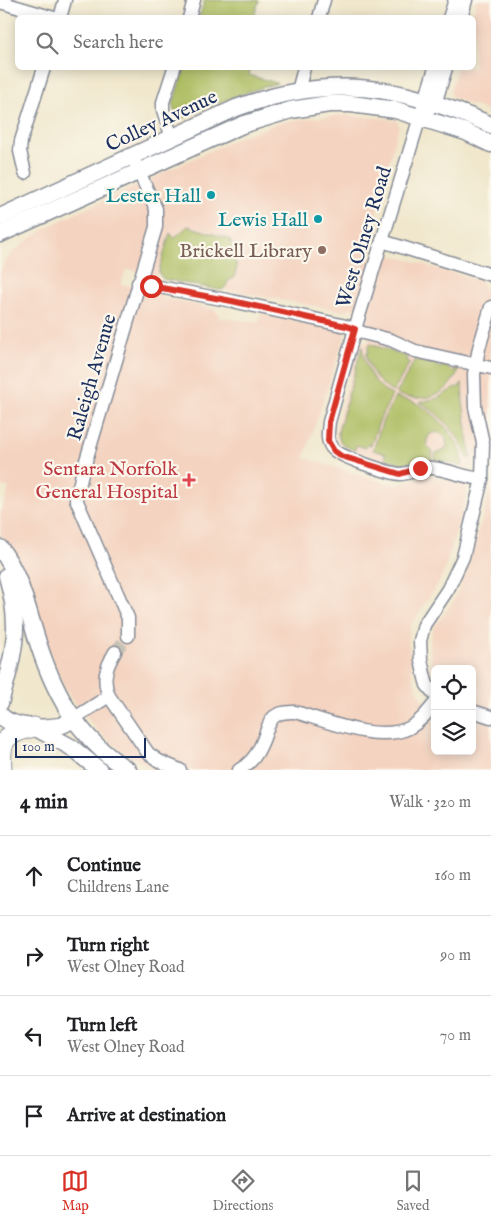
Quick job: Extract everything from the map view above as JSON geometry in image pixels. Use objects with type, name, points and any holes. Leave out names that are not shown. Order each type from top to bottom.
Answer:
[{"type":"highway","points":[[2,770],[1,753],[7,738],[16,731],[34,727]]},
{"type":"main road","name":"Colley Avenue","points":[[0,217],[244,106],[298,91],[326,88],[374,89],[399,93],[465,114],[491,125]]},
{"type":"main road","name":"Colley Avenue","points":[[0,234],[242,125],[291,110],[329,104],[351,104],[396,110],[466,132],[491,144]]},
{"type":"main road","points":[[0,548],[19,582],[51,680],[73,718],[98,747],[128,770]]},
{"type":"main road","points":[[0,556],[10,587],[16,622],[14,650],[0,703]]},
{"type":"main road","points":[[0,715],[9,722],[34,727],[58,726],[73,718]]},
{"type":"main road","points":[[34,727],[71,747],[99,770]]},
{"type":"street","points":[[61,15],[65,0]]},
{"type":"street","points":[[190,15],[194,0]]},
{"type":"street","points":[[320,15],[324,0]]},
{"type":"street","points":[[451,15],[455,0]]},
{"type":"street","points":[[462,15],[466,0]]},
{"type":"street","points":[[0,2],[44,15]]},
{"type":"street","points":[[25,172],[20,151],[21,141],[43,70]]},
{"type":"street","points":[[172,138],[163,110],[163,102],[173,70]]},
{"type":"street","points":[[298,91],[303,70]]},
{"type":"street","name":"West Olney Road","points":[[429,102],[435,70]]},
{"type":"street","name":"West Olney Road","points":[[445,70],[420,117],[355,329],[327,434],[331,447],[341,456],[400,474],[420,468],[432,468],[472,479],[482,479]]},
{"type":"street","name":"Raleigh Avenue","points":[[128,636],[128,618],[76,499],[156,227],[156,209],[132,156]]},
{"type":"street","points":[[382,241],[491,275]]},
{"type":"street","points":[[138,283],[346,326],[390,340],[415,351],[491,368]]},
{"type":"street","points":[[431,690],[427,685],[421,660],[420,644],[422,632],[428,620],[448,589],[460,564],[482,479],[482,443],[474,391],[475,365],[491,307]]},
{"type":"street","points":[[115,652],[104,676],[105,687],[109,696],[148,753],[159,761],[180,770]]},
{"type":"street","points":[[73,718],[109,696]]},
{"type":"street","points":[[239,770],[250,762],[260,747],[269,722],[275,715],[284,712],[295,712],[366,732],[387,734],[416,724],[431,708]]},
{"type":"street","points":[[476,712],[491,717]]},
{"type":"shaded area","points":[[477,0],[491,0],[491,112],[453,98],[450,93],[456,70],[476,70],[476,15],[473,15]]},
{"type":"shaded area","name":"Sentara Norfolk General Hospital","points":[[342,115],[397,121],[399,125],[366,257],[383,262],[384,258],[390,255],[409,260],[480,281],[486,291],[491,293],[491,455],[474,456],[472,465],[468,468],[430,459],[415,460],[401,465],[343,447],[336,438],[336,428],[358,347],[361,343],[368,342],[371,327],[366,318],[351,308],[343,311],[209,287],[126,269],[121,284],[162,292],[161,298],[215,310],[219,316],[218,319],[224,318],[259,323],[261,314],[342,331],[345,335],[304,458],[396,486],[421,476],[434,476],[464,485],[467,488],[445,569],[439,582],[410,626],[408,638],[413,679],[431,712],[431,755],[476,755],[476,665],[432,665],[430,640],[434,627],[453,602],[466,573],[491,488],[491,770],[156,770],[126,754],[107,739],[75,704],[63,684],[53,661],[32,595],[20,565],[0,532],[0,510],[2,511],[9,488],[0,485],[0,273],[5,261],[13,252],[51,225],[240,137],[278,123]]},
{"type":"green space","points":[[205,0],[259,1],[255,15],[200,15]]},
{"type":"green space","points":[[183,70],[250,70],[249,75],[277,83],[247,92],[183,118],[174,111],[173,104]]},
{"type":"green space","points":[[188,226],[230,239],[237,267],[234,278],[229,280],[223,289],[219,290],[163,279],[159,273],[170,233],[174,238]]},
{"type":"green space","points":[[371,344],[407,357],[406,361],[410,362],[393,392],[379,381],[369,366],[366,354],[368,353],[368,346]]},
{"type":"green space","points":[[362,346],[365,361],[371,374],[379,386],[392,395],[380,419],[371,445],[367,444],[366,448],[356,445],[355,450],[343,444],[339,439],[338,432]]},
{"type":"green space","points":[[415,360],[436,364],[436,366],[441,368],[442,365],[449,367],[449,370],[454,372],[455,369],[459,370],[448,386],[436,395],[413,398],[396,394]]},
{"type":"green space","points":[[462,383],[471,458],[468,458],[448,426],[420,402],[438,398],[455,387],[458,388]]},
{"type":"green space","points":[[395,397],[414,402],[430,412],[443,424],[463,455],[461,457],[462,466],[434,459],[436,453],[443,451],[447,446],[445,436],[437,432],[430,434],[427,440],[427,446],[433,452],[432,459],[415,460],[404,464],[385,458],[386,454],[373,450],[383,420]]},
{"type":"tunnel","points":[[115,652],[128,636]]},
{"type":"place","name":"Lester Hall","points":[[211,195]]},
{"type":"place","name":"Lewis Hall","points":[[318,219]]},
{"type":"place","name":"Brickell Library","points":[[322,250]]},
{"type":"place","name":"Sentara Norfolk General Hospital","points":[[189,480]]},
{"type":"route","points":[[151,286],[232,301],[355,329],[329,422],[328,441],[334,451],[341,456],[400,474],[420,468]]}]
